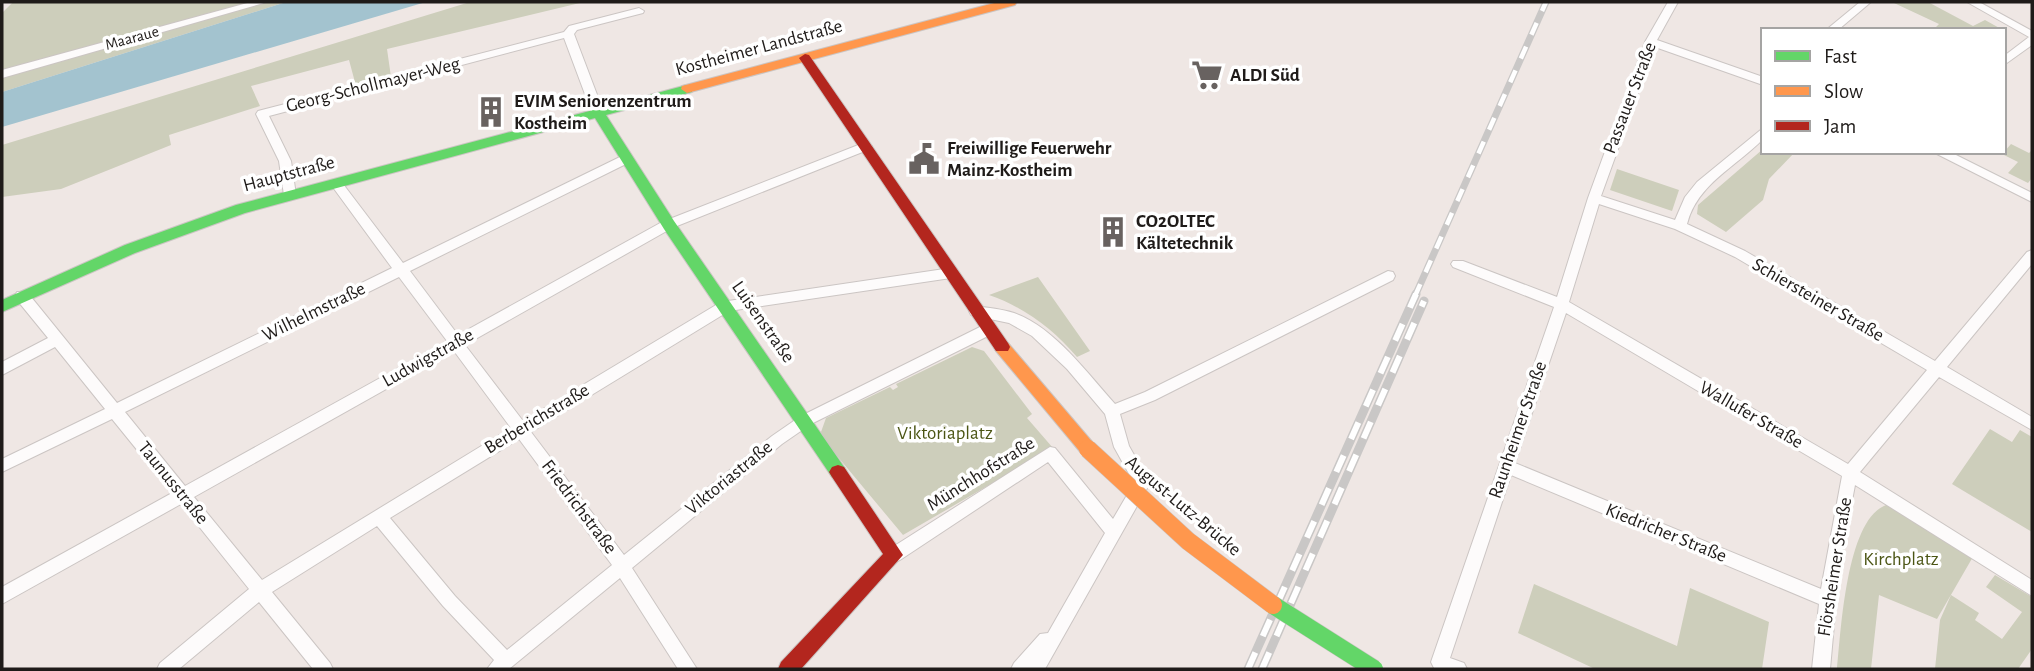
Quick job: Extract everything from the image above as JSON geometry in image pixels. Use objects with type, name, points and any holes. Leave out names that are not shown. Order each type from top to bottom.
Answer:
[{"type":"street","name":"Maaraue","points":[[2,74],[262,2]]},
{"type":"street","name":"Passauer Straße","points":[[1594,198],[1651,42],[1673,2]]},
{"type":"street","points":[[1834,28],[1866,2]]},
{"type":"street","points":[[1972,2],[2032,34]]},
{"type":"street","name":"Kostheimer Landstraße","points":[[598,113],[1004,3]]},
{"type":"street","name":"Georg-Schollmayer-Weg","points":[[290,195],[285,161],[262,114],[568,34],[573,28],[639,11]]},
{"type":"street","points":[[568,34],[598,113]]},
{"type":"street","points":[[2006,60],[2032,40]]},
{"type":"street","points":[[1651,42],[1761,80]]},
{"type":"street","name":"August-Lutz-Brücke","points":[[805,58],[993,334],[1041,397],[1088,449],[1159,516],[1222,568],[1293,619],[1374,669]]},
{"type":"street","name":"Luisenstraße","points":[[598,113],[667,225],[806,420],[894,555]]},
{"type":"street","name":"Hauptstraße","points":[[2,306],[168,234],[290,195],[598,113]]},
{"type":"street","points":[[1681,226],[1683,207],[1694,192],[1750,147],[1761,134]]},
{"type":"street","name":"Ludwigstraße","points":[[2,596],[667,225],[866,146]]},
{"type":"street","points":[[1943,154],[2032,198]]},
{"type":"street","name":"Wilhelmstraße","points":[[2,466],[626,159]]},
{"type":"street","name":"Friedrichstraße","points":[[336,183],[621,564],[688,669]]},
{"type":"street","name":"Schiersteiner Straße","points":[[1594,198],[1681,226],[1740,254],[2032,424]]},
{"type":"street","name":"Raunheimer Straße","points":[[1458,669],[1440,662],[1562,304],[1594,198]]},
{"type":"street","name":"Flörsheimer Straße","points":[[1821,669],[1828,600],[1850,474],[2032,255]]},
{"type":"street","name":"Wallufer Straße","points":[[1458,264],[1562,304],[1850,474],[2032,589]]},
{"type":"street","name":"Berberichstraße","points":[[166,669],[260,591],[726,306],[951,272]]},
{"type":"street","points":[[1112,411],[1150,396],[1388,276]]},
{"type":"street","name":"Taunusstraße","points":[[22,296],[324,669]]},
{"type":"street","points":[[976,310],[1012,318],[1037,332],[1072,365],[1112,411],[1122,447],[1142,483],[1036,669]]},
{"type":"street","name":"Viktoriastraße","points":[[501,665],[621,564],[777,439],[806,420],[993,334]]},
{"type":"street","points":[[2,369],[57,339]]},
{"type":"street","name":"Münchhofstraße","points":[[788,669],[894,555],[1050,453],[1113,531]]},
{"type":"street","name":"Kiedricher Straße","points":[[1505,467],[1828,600]]},
{"type":"street","points":[[381,518],[501,665]]},
{"type":"street","points":[[1020,669],[1065,617]]},
{"type":"green space","points":[[13,2],[286,2],[2,92],[2,13]]},
{"type":"green space","points":[[470,2],[584,2],[387,49],[391,77],[356,86],[349,60],[251,86],[260,106],[169,135],[171,145],[61,189],[2,197],[2,145]]},
{"type":"green space","points":[[1928,2],[1973,26],[1985,20],[1999,28],[1935,28],[1939,24],[1894,3]]},
{"type":"green space","points":[[2011,144],[2029,153],[2032,150],[2032,178],[2028,183],[2008,173],[2018,162],[2002,154],[2006,154]]},
{"type":"green space","points":[[1761,151],[1761,154],[1793,154],[1769,179],[1763,200],[1726,232],[1697,214],[1698,205]]},
{"type":"green space","points":[[1617,169],[1679,190],[1672,211],[1610,190]]},
{"type":"green space","points":[[1038,277],[1090,351],[1077,357],[1037,320],[989,295]]},
{"type":"green space","name":"Viktoriaplatz","points":[[972,347],[984,351],[1032,414],[1027,418],[1053,448],[903,535],[823,439],[821,432],[826,418],[890,387],[893,390],[898,387],[896,384]]},
{"type":"green space","points":[[1990,429],[2012,442],[2020,430],[2032,437],[2032,532],[1952,484]]},
{"type":"green space","name":"Kirchplatz","points":[[1890,504],[1974,555],[1937,619],[1879,595],[1871,669],[1837,669],[1848,576],[1855,550],[1864,528],[1875,512]]},
{"type":"green space","points":[[1995,575],[2032,597],[2032,649],[2018,669],[1935,669],[1940,620],[1951,595],[1979,613],[1975,620],[2002,639],[2022,612],[1986,587]]},
{"type":"green space","points":[[1534,584],[1677,646],[1690,588],[1769,622],[1762,669],[1595,669],[1518,633]]},
{"type":"water","points":[[286,2],[426,2],[2,127],[2,92]]},
{"type":"railway","points":[[1415,296],[1546,2]]},
{"type":"railway","points":[[1248,669],[1416,294]]},
{"type":"railway","points":[[1262,669],[1424,301]]},
{"type":"traffic: fast","points":[[2,306],[130,249],[241,209],[687,89]]},
{"type":"traffic: fast","points":[[598,113],[669,225],[838,472]]},
{"type":"traffic: fast","points":[[1273,605],[1374,669]]},
{"type":"traffic: slow","points":[[687,89],[1011,2]]},
{"type":"traffic: slow","points":[[1002,347],[1088,449]]},
{"type":"traffic: slow","points":[[1088,449],[1188,541],[1273,605]]},
{"type":"traffic: jam","points":[[805,58],[1002,347]]},
{"type":"traffic: jam","points":[[788,669],[894,555],[838,472]]},
{"type":"place","name":"ALDI Süd","points":[[1207,75]]},
{"type":"place","name":"EVIM Seniorenzentrum Kostheim","points":[[491,112]]},
{"type":"place","name":"Freiwillige Feuerwehr Mainz-Kostheim","points":[[924,159]]},
{"type":"place","name":"CO2OLTEC Kältetechnik","points":[[1113,232]]}]
